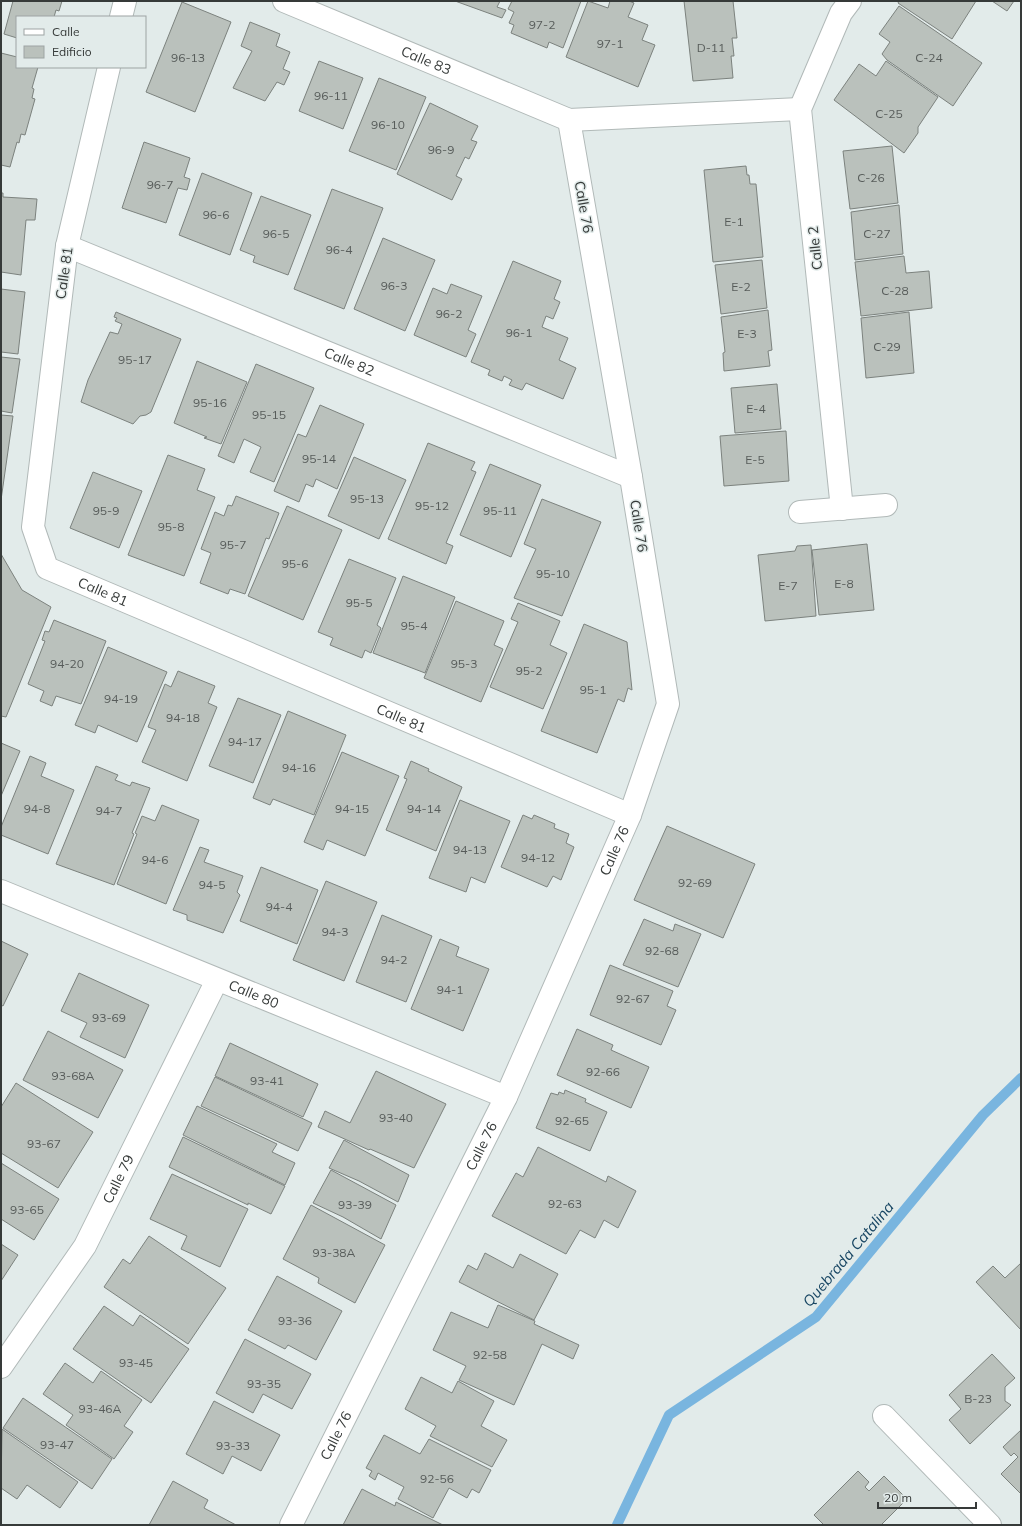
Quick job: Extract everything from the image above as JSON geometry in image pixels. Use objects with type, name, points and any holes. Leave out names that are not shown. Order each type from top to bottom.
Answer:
[{"type":"street","points":[[121,16],[125,1]]},
{"type":"street","name":"Calle 83","points":[[284,1],[569,120]]},
{"type":"street","name":"Calle 2","points":[[840,5],[800,109],[842,509]]},
{"type":"street","name":"Calle 81","points":[[109,68],[67,246],[33,527],[47,568],[630,814]]},
{"type":"street","points":[[569,120],[800,109]]},
{"type":"street","name":"Calle 76","points":[[291,1525],[506,1097],[630,814],[668,704],[631,477],[569,120]]},
{"type":"street","name":"Calle 82","points":[[67,246],[631,477]]},
{"type":"street","points":[[800,512],[886,505]]},
{"type":"street","name":"Calle 80","points":[[1,891],[506,1097]]},
{"type":"street","name":"Calle 79","points":[[1,1367],[85,1246],[217,980]]},
{"type":"street","points":[[884,1416],[990,1525]]},
{"type":"building","points":[[13,1],[62,1],[59,11],[56,10],[54,16],[16,16],[16,38],[4,34]]},
{"type":"building","points":[[455,1],[500,1],[497,7],[506,10],[502,18]]},
{"type":"building","points":[[512,1],[581,1],[563,48],[549,42],[547,48],[511,33],[514,25],[509,23],[514,12],[508,9]]},
{"type":"building","points":[[588,1],[608,8],[610,1],[629,1],[634,3],[628,17],[648,25],[642,40],[655,45],[638,87],[566,57]]},
{"type":"building","points":[[684,1],[733,1],[737,38],[732,38],[734,56],[731,56],[733,78],[693,81]]},
{"type":"building","points":[[899,1],[976,1],[952,39],[898,3]]},
{"type":"building","points":[[992,1],[1014,1],[1007,11]]},
{"type":"building","points":[[182,2],[231,22],[195,112],[146,92]]},
{"type":"building","points":[[899,6],[982,63],[953,106],[887,60],[882,54],[890,42],[879,34]]},
{"type":"building","points":[[250,22],[280,34],[276,46],[290,52],[283,69],[290,72],[284,85],[277,82],[265,101],[233,88],[252,51],[241,46]]},
{"type":"building","points":[[1,53],[16,57],[16,68],[38,68],[32,88],[34,89],[32,98],[35,99],[25,135],[21,134],[19,143],[17,142],[10,167],[1,165]]},
{"type":"building","points":[[319,61],[363,78],[343,129],[299,111]]},
{"type":"building","points":[[886,61],[938,97],[918,127],[918,133],[904,153],[834,100],[859,64],[876,76]]},
{"type":"building","points":[[379,78],[426,97],[396,170],[349,151]]},
{"type":"building","points":[[430,103],[478,126],[471,140],[477,142],[469,159],[465,157],[456,176],[462,179],[452,200],[397,174]]},
{"type":"building","points":[[144,142],[190,158],[184,177],[190,179],[187,190],[178,188],[166,223],[122,208]]},
{"type":"building","points":[[892,146],[898,203],[850,209],[843,151]]},
{"type":"building","points":[[746,166],[750,184],[756,184],[763,257],[713,262],[704,170]]},
{"type":"building","points":[[202,173],[252,193],[230,255],[179,235]]},
{"type":"building","points":[[332,189],[383,208],[344,309],[294,289]]},
{"type":"building","points":[[1,193],[3,193],[3,197],[37,199],[35,220],[26,220],[21,275],[1,272]]},
{"type":"building","points":[[261,196],[311,215],[288,275],[253,262],[255,256],[240,250]]},
{"type":"building","points":[[899,205],[903,254],[855,260],[851,212]]},
{"type":"building","points":[[383,238],[435,260],[405,331],[354,309]]},
{"type":"building","points":[[904,256],[906,273],[929,271],[932,308],[861,316],[855,262]]},
{"type":"building","points":[[762,260],[767,308],[721,314],[715,265]]},
{"type":"building","points":[[513,261],[561,281],[554,299],[560,302],[553,319],[546,316],[542,327],[568,338],[559,360],[576,368],[563,399],[526,383],[522,390],[509,385],[512,380],[504,376],[502,381],[488,375],[490,370],[471,362]]},
{"type":"building","points":[[451,284],[482,296],[468,330],[476,334],[466,357],[414,335],[433,288],[447,294]]},
{"type":"building","points":[[1,289],[25,292],[18,354],[1,352]]},
{"type":"building","points":[[768,310],[772,350],[768,351],[770,366],[724,371],[723,353],[725,352],[721,317]]},
{"type":"building","points":[[116,312],[181,339],[151,412],[140,416],[133,424],[81,402],[88,380],[110,332],[118,334],[122,324],[115,321],[117,318],[114,317]]},
{"type":"building","points":[[909,312],[914,373],[866,378],[861,318]]},
{"type":"building","points":[[1,357],[20,359],[12,413],[1,411]]},
{"type":"building","points":[[197,361],[247,382],[221,444],[204,438],[207,437],[174,423]]},
{"type":"building","points":[[256,364],[314,388],[274,482],[250,472],[261,447],[244,439],[234,463],[218,456]]},
{"type":"building","points":[[777,384],[781,429],[735,433],[731,388]]},
{"type":"building","points":[[320,405],[364,424],[337,489],[316,479],[313,487],[306,484],[299,502],[274,491],[298,434],[306,437]]},
{"type":"building","points":[[1,415],[13,416],[1,500]]},
{"type":"building","points":[[786,431],[789,481],[724,486],[720,436]]},
{"type":"building","points":[[428,443],[475,462],[471,470],[476,472],[446,543],[453,546],[446,564],[388,539]]},
{"type":"building","points":[[168,455],[205,469],[197,490],[215,497],[184,576],[128,555]]},
{"type":"building","points":[[354,457],[406,480],[379,539],[328,516]]},
{"type":"building","points":[[490,464],[541,485],[511,557],[460,535]]},
{"type":"building","points":[[93,472],[142,491],[119,548],[70,528]]},
{"type":"building","points":[[236,496],[279,513],[269,539],[266,538],[245,594],[230,589],[228,594],[200,583],[211,553],[201,549],[215,512],[224,516],[228,505],[232,506]]},
{"type":"building","points":[[542,499],[601,522],[562,616],[514,598],[536,549],[524,544]]},
{"type":"building","points":[[287,506],[342,530],[303,620],[248,596]]},
{"type":"building","points":[[867,544],[874,610],[819,615],[812,550]]},
{"type":"building","points":[[811,545],[816,616],[765,621],[758,555],[795,551],[797,546]]},
{"type":"building","points":[[1,554],[22,590],[51,607],[6,717],[1,716]]},
{"type":"building","points":[[349,559],[396,578],[377,625],[381,628],[371,653],[365,650],[362,658],[330,645],[333,638],[318,632]]},
{"type":"building","points":[[403,576],[455,597],[425,673],[373,653]]},
{"type":"building","points":[[456,601],[504,621],[494,645],[503,649],[481,702],[424,678]]},
{"type":"building","points":[[518,603],[560,621],[550,645],[567,653],[543,709],[490,687],[518,622],[511,619]]},
{"type":"building","points":[[54,620],[106,641],[81,704],[56,696],[52,706],[40,701],[44,691],[28,684],[45,641],[42,640],[45,631],[49,632]]},
{"type":"building","points":[[584,624],[627,642],[632,690],[628,688],[624,702],[618,699],[597,753],[541,731]]},
{"type":"building","points":[[108,647],[167,672],[137,742],[98,725],[95,733],[75,725]]},
{"type":"building","points":[[178,671],[215,686],[208,703],[217,707],[187,781],[142,762],[156,730],[148,727],[165,684],[171,687]]},
{"type":"building","points":[[238,698],[281,715],[253,783],[209,766]]},
{"type":"building","points":[[288,711],[346,735],[314,815],[273,799],[270,805],[253,798]]},
{"type":"building","points":[[1,743],[20,751],[1,796]]},
{"type":"building","points":[[342,752],[399,776],[365,856],[327,840],[323,850],[304,842]]},
{"type":"building","points":[[30,756],[46,763],[41,776],[74,790],[48,854],[1,835],[1,827]]},
{"type":"building","points":[[411,761],[462,787],[436,851],[386,830],[407,779],[404,778]]},
{"type":"building","points":[[96,766],[118,775],[115,780],[130,786],[132,782],[150,788],[132,833],[134,834],[114,885],[56,864]]},
{"type":"building","points":[[460,800],[510,821],[485,883],[471,877],[466,892],[429,878]]},
{"type":"building","points":[[162,805],[199,820],[166,904],[117,884],[137,834],[135,833],[142,816],[155,821]]},
{"type":"building","points":[[523,815],[532,819],[534,815],[555,824],[554,828],[569,834],[566,843],[574,847],[561,880],[553,876],[547,887],[501,867]]},
{"type":"building","points":[[667,826],[755,864],[723,938],[634,900]]},
{"type":"building","points":[[200,847],[209,850],[204,862],[243,876],[237,892],[240,895],[223,933],[187,920],[187,915],[173,910]]},
{"type":"building","points":[[261,867],[318,890],[297,944],[240,921]]},
{"type":"building","points":[[326,881],[377,902],[344,981],[293,960]]},
{"type":"building","points":[[382,915],[432,936],[406,1002],[356,982]]},
{"type":"building","points":[[644,919],[673,931],[675,924],[701,934],[678,987],[623,965]]},
{"type":"building","points":[[440,939],[459,947],[456,956],[489,969],[463,1031],[411,1009]]},
{"type":"building","points":[[1,941],[28,954],[3,1006],[1,1005]]},
{"type":"building","points":[[610,965],[673,991],[667,1006],[676,1010],[661,1045],[590,1015]]},
{"type":"building","points":[[79,973],[149,1005],[125,1058],[80,1037],[87,1023],[61,1011]]},
{"type":"building","points":[[577,1029],[613,1045],[611,1050],[649,1067],[631,1108],[557,1075]]},
{"type":"building","points":[[48,1031],[123,1070],[98,1118],[23,1080]]},
{"type":"building","points":[[230,1043],[318,1084],[303,1117],[215,1076]]},
{"type":"building","points":[[376,1071],[446,1104],[414,1168],[318,1127],[325,1111],[350,1123]]},
{"type":"building","points":[[215,1077],[312,1123],[298,1151],[201,1106]]},
{"type":"building","points":[[16,1083],[93,1132],[58,1188],[1,1153],[1,1107]]},
{"type":"building","points":[[565,1090],[586,1099],[585,1102],[607,1112],[590,1151],[536,1128],[551,1093],[558,1095],[559,1092],[564,1094]]},
{"type":"building","points":[[197,1106],[277,1144],[272,1152],[295,1163],[285,1185],[183,1135]]},
{"type":"building","points":[[183,1137],[285,1186],[271,1214],[248,1203],[248,1205],[169,1167]]},
{"type":"building","points":[[344,1140],[409,1175],[398,1202],[359,1181],[329,1168]]},
{"type":"building","points":[[538,1147],[606,1182],[608,1176],[636,1191],[618,1228],[604,1220],[595,1238],[580,1230],[566,1254],[492,1216],[516,1173],[523,1177]]},
{"type":"building","points":[[1,1163],[59,1199],[34,1240],[1,1219]]},
{"type":"building","points":[[331,1170],[396,1205],[381,1239],[343,1217],[313,1203]]},
{"type":"building","points":[[172,1174],[248,1209],[220,1267],[181,1249],[187,1236],[150,1219]]},
{"type":"building","points":[[311,1205],[385,1245],[355,1303],[318,1283],[319,1278],[283,1259]]},
{"type":"building","points":[[149,1236],[226,1288],[188,1344],[104,1287],[123,1259],[130,1264]]},
{"type":"building","points":[[1,1244],[18,1255],[1,1281]]},
{"type":"building","points":[[485,1253],[513,1268],[520,1254],[558,1274],[534,1320],[459,1282],[468,1265],[477,1270]]},
{"type":"building","points":[[1021,1263],[1021,1330],[976,1282],[993,1266],[1005,1278]]},
{"type":"building","points":[[277,1276],[342,1311],[316,1360],[288,1345],[285,1349],[248,1330]]},
{"type":"building","points":[[498,1305],[535,1321],[534,1324],[579,1345],[573,1359],[542,1344],[514,1405],[459,1380],[466,1366],[433,1350],[451,1312],[488,1328]]},
{"type":"building","points":[[104,1306],[133,1326],[140,1315],[189,1349],[151,1403],[73,1349]]},
{"type":"building","points":[[245,1339],[311,1374],[292,1409],[263,1394],[253,1413],[216,1393]]},
{"type":"building","points":[[992,1354],[1015,1378],[1005,1387],[1005,1401],[1011,1405],[970,1444],[949,1420],[961,1409],[949,1395]]},
{"type":"building","points":[[65,1363],[93,1383],[101,1371],[142,1400],[124,1426],[133,1432],[114,1459],[66,1425],[73,1415],[43,1394]]},
{"type":"building","points":[[421,1377],[452,1393],[458,1381],[494,1401],[481,1426],[507,1440],[492,1467],[430,1436],[436,1426],[405,1409]]},
{"type":"building","points":[[23,1398],[112,1459],[92,1489],[3,1428]]},
{"type":"building","points":[[214,1401],[280,1435],[261,1471],[232,1456],[223,1474],[186,1454]]},
{"type":"building","points":[[2,1429],[78,1482],[60,1508],[27,1485],[17,1499],[1,1488]]},
{"type":"building","points":[[1021,1430],[1021,1494],[1001,1474],[1018,1457],[1014,1453],[1011,1456],[1003,1447]]},
{"type":"building","points":[[384,1435],[420,1454],[429,1439],[491,1470],[479,1493],[472,1489],[467,1498],[449,1488],[433,1518],[398,1499],[404,1487],[378,1473],[375,1480],[369,1476],[372,1471],[366,1468]]},
{"type":"building","points":[[858,1471],[869,1482],[865,1487],[869,1491],[884,1476],[907,1499],[881,1525],[824,1525],[814,1515]]},
{"type":"building","points":[[173,1481],[208,1500],[204,1508],[236,1525],[149,1525]]},
{"type":"building","points":[[362,1489],[395,1506],[396,1502],[443,1525],[343,1525]]},
{"type":"waterway","name":"Quebrada Catalina","points":[[617,1525],[669,1415],[816,1317],[983,1115],[1021,1078]]}]
